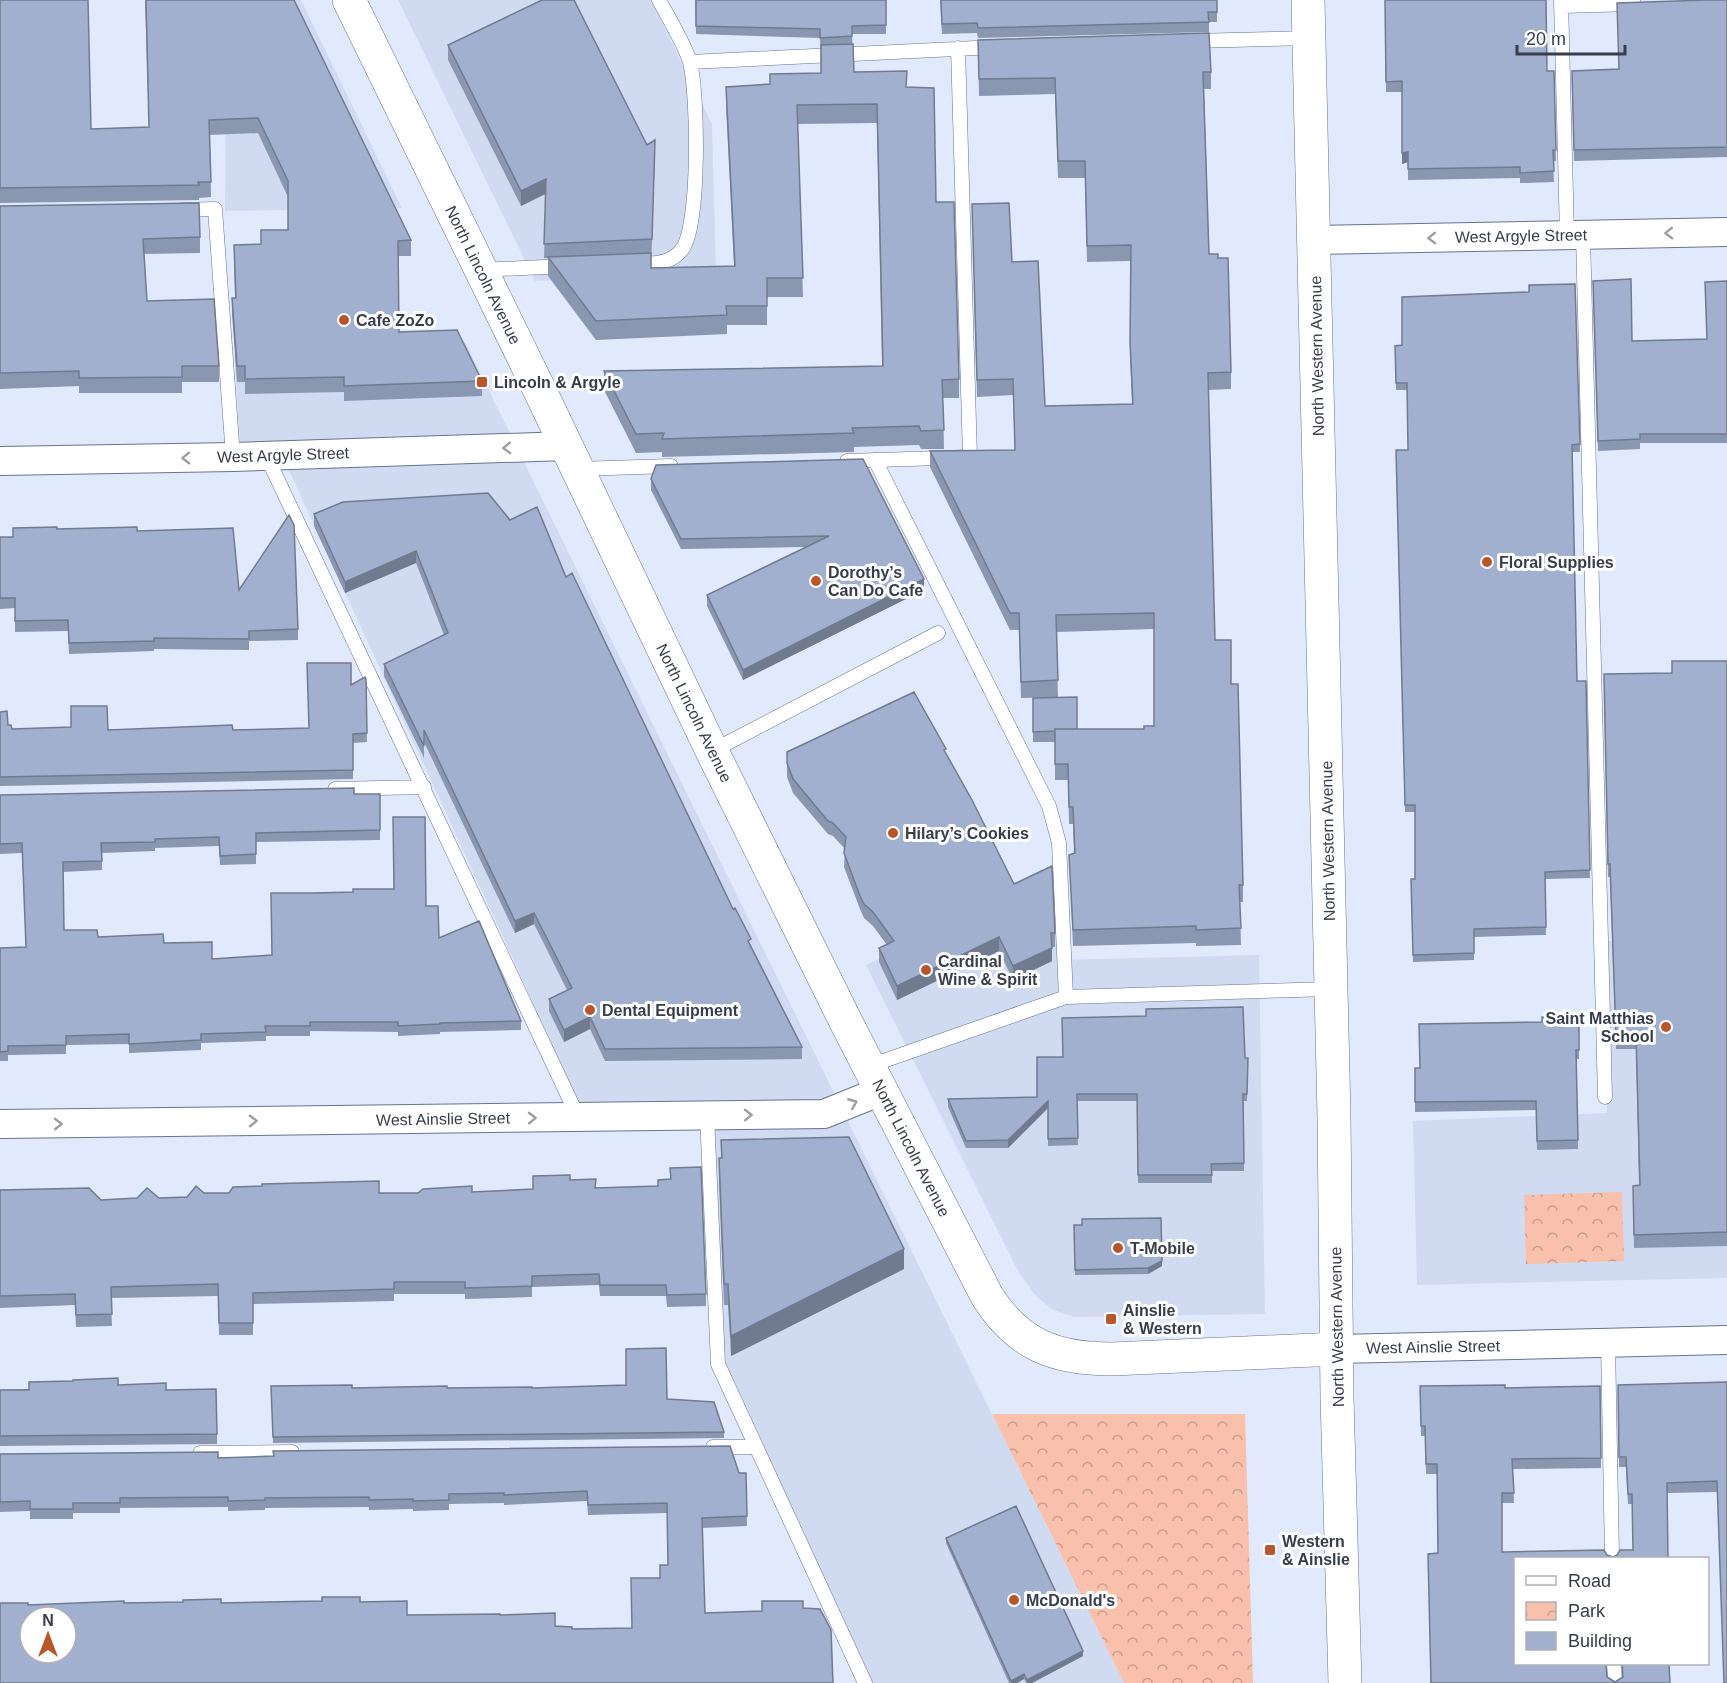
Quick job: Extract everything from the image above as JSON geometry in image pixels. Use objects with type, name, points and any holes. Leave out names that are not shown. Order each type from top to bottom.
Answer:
[{"type":"main road","name":"North Lincoln Avenue","points":[[349,0],[712,751],[875,1079],[987,1296],[1001,1318],[1024,1337],[1050,1350],[1077,1358],[1104,1359]]},
{"type":"main road","name":"North Western Avenue","points":[[1308,0],[1345,1683]]},
{"type":"main road","name":"West Ainslie Street","points":[[1104,1359],[1337,1349]]},
{"type":"street","name":"West Argyle Street","points":[[1314,240],[1727,232]]},
{"type":"street","name":"West Argyle Street","points":[[0,461],[266,455],[571,458]]},
{"type":"street","name":"West Ainslie Street","points":[[0,1124],[824,1114],[875,1079]]},
{"type":"street","name":"West Ainslie Street","points":[[1337,1349],[1727,1340]]},
{"type":"lane","points":[[619,264],[667,262],[683,249],[693,220],[697,129],[690,62],[659,0]]},
{"type":"lane","points":[[1605,1097],[1575,235],[1561,3],[1644,3]]},
{"type":"lane","points":[[1180,42],[1309,38]]},
{"type":"lane","points":[[690,62],[1005,47]]},
{"type":"lane","points":[[829,461],[970,457],[958,48]]},
{"type":"lane","points":[[167,210],[215,209],[233,457]]},
{"type":"lane","points":[[480,270],[584,266]]},
{"type":"lane","points":[[266,455],[578,1117]]},
{"type":"lane","points":[[571,458],[680,466]]},
{"type":"lane","points":[[875,460],[1049,806],[1059,843],[1066,997]]},
{"type":"lane","points":[[712,751],[938,633]]},
{"type":"lane","points":[[318,789],[424,787]]},
{"type":"lane","points":[[875,1079],[1066,997],[1331,989]]},
{"type":"lane","points":[[707,1115],[718,1364],[865,1683]]},
{"type":"lane","points":[[1608,1342],[1612,1557]]},
{"type":"lane","points":[[696,1448],[756,1447]]},
{"type":"lane","points":[[192,1453],[300,1452]]},
{"type":"lane","points":[[1614,1665],[1615,1683]]},
{"type":"shaded area","points":[[206,0],[301,0],[402,208],[225,211],[226,88]]},
{"type":"shaded area","points":[[398,0],[651,0],[712,124],[716,272],[535,281]]},
{"type":"shaded area","points":[[465,342],[1124,1683],[870,1683],[722,1359],[711,1108],[583,1112],[276,442],[240,445],[234,353]]},
{"type":"shaded area","points":[[1056,872],[1057,960],[1259,955],[1265,1314],[1074,1317],[1051,1309],[1034,1294],[1018,1271],[866,965]]},
{"type":"shaded area","name":"Saint Matthias School","points":[[1727,938],[1727,1278],[1417,1285],[1413,1121],[1607,1113],[1602,941]]},
{"type":"green space","points":[[1622,1192],[1624,1261],[1526,1264],[1524,1195]]},
{"type":"green space","points":[[992,1414],[1245,1414],[1253,1683],[1124,1683]]},
{"type":"building","points":[[0,0],[88,0],[91,129],[149,127],[146,0],[294,0],[411,240],[398,241],[399,332],[457,330],[482,381],[344,386],[344,377],[245,379],[245,366],[237,366],[232,298],[236,298],[234,245],[261,244],[261,230],[288,230],[288,181],[258,118],[209,120],[211,182],[198,182],[199,185],[0,188]]},
{"type":"building","points":[[542,0],[574,0],[647,145],[655,140],[652,239],[544,244],[546,179],[521,191],[448,45]]},
{"type":"building","points":[[696,0],[886,0],[886,25],[852,26],[852,36],[820,38],[820,29],[696,26]]},
{"type":"building","points":[[941,0],[1217,0],[1217,12],[1208,12],[1209,22],[978,28],[977,23],[942,24]]},
{"type":"building","points":[[1385,0],[1546,0],[1547,71],[1554,71],[1556,150],[1553,150],[1554,171],[1520,173],[1520,167],[1408,169],[1408,152],[1402,153],[1402,81],[1386,82]]},
{"type":"building","points":[[1727,0],[1727,147],[1574,150],[1572,71],[1619,69],[1617,3]]},
{"type":"building","points":[[1209,33],[1211,72],[1203,72],[1209,254],[1218,254],[1218,258],[1228,258],[1231,372],[1208,373],[1215,640],[1231,640],[1231,684],[1238,684],[1243,885],[1239,885],[1241,928],[1196,930],[1196,926],[1073,930],[1069,855],[1075,853],[1073,807],[1069,807],[1068,764],[1055,764],[1055,729],[1144,729],[1144,726],[1154,726],[1154,613],[1056,615],[1058,680],[1021,682],[1019,613],[1010,613],[930,451],[1015,450],[1013,379],[977,380],[972,204],[1009,203],[1012,262],[1038,261],[1045,406],[1133,404],[1130,342],[1131,245],[1087,246],[1085,161],[1058,161],[1055,78],[979,79],[978,40]]},
{"type":"building","points":[[853,44],[854,72],[907,71],[906,87],[934,88],[936,202],[954,202],[959,379],[942,380],[944,430],[921,431],[919,426],[852,428],[854,433],[662,439],[664,433],[636,434],[604,371],[883,366],[877,104],[797,105],[803,278],[767,278],[767,306],[726,306],[727,315],[596,321],[548,257],[651,253],[651,268],[735,266],[726,87],[770,84],[770,74],[821,73],[821,45]]},
{"type":"building","points":[[199,203],[200,237],[143,239],[147,301],[214,299],[219,366],[182,366],[182,377],[79,378],[79,371],[0,373],[0,206]]},
{"type":"building","points":[[1631,279],[1632,341],[1707,339],[1705,282],[1727,281],[1727,434],[1640,434],[1640,439],[1598,441],[1593,281]]},
{"type":"building","points":[[1575,284],[1580,444],[1572,445],[1577,681],[1586,681],[1590,870],[1545,872],[1546,927],[1474,929],[1474,953],[1413,955],[1411,879],[1415,879],[1415,805],[1405,805],[1396,450],[1408,450],[1407,383],[1396,383],[1395,346],[1402,345],[1402,297],[1529,292],[1529,285]]},
{"type":"building","points":[[863,459],[924,579],[743,670],[707,595],[829,536],[681,539],[651,479],[656,465]]},
{"type":"building","points":[[488,493],[510,520],[537,507],[566,577],[572,573],[733,909],[735,908],[751,939],[748,941],[802,1047],[605,1049],[590,1017],[564,1030],[549,999],[572,988],[534,913],[515,921],[424,730],[424,746],[384,664],[448,633],[416,551],[345,582],[314,514],[343,502]]},
{"type":"building","points":[[289,515],[294,525],[298,629],[249,631],[249,639],[154,638],[154,641],[69,643],[68,620],[15,621],[15,598],[0,598],[0,537],[13,537],[13,528],[137,527],[137,531],[233,528],[239,590]]},
{"type":"building","points":[[1672,661],[1727,661],[1727,1232],[1634,1235],[1633,1186],[1640,1185],[1636,1035],[1616,1036],[1610,864],[1608,864],[1604,674],[1672,673]]},
{"type":"building","points":[[307,663],[351,663],[351,685],[365,677],[366,679],[367,733],[353,734],[353,770],[0,777],[0,712],[7,711],[8,725],[11,725],[12,729],[71,727],[71,706],[107,706],[108,730],[232,725],[233,730],[309,728]]},
{"type":"building","points":[[914,692],[946,749],[944,750],[1014,884],[1052,866],[1055,933],[1051,933],[1052,948],[1013,966],[999,937],[897,986],[879,948],[894,941],[860,896],[844,853],[846,837],[833,823],[828,821],[793,779],[787,763],[787,752]]},
{"type":"building","points":[[1077,697],[1077,729],[1033,732],[1033,698]]},
{"type":"building","points":[[354,788],[354,794],[380,794],[380,830],[256,833],[256,854],[220,856],[219,837],[101,843],[102,861],[63,862],[64,930],[97,930],[98,937],[163,934],[164,943],[212,942],[212,959],[272,955],[271,893],[394,889],[393,817],[425,817],[426,906],[438,906],[439,938],[479,921],[521,1021],[398,1026],[398,1022],[310,1022],[310,1026],[265,1026],[266,1032],[201,1034],[201,1040],[129,1044],[129,1034],[66,1036],[66,1045],[8,1046],[8,1051],[0,1052],[0,948],[26,947],[22,843],[0,844],[0,795]]},
{"type":"building","points":[[1243,1007],[1245,1058],[1248,1058],[1247,1094],[1243,1094],[1244,1163],[1211,1164],[1212,1175],[1138,1175],[1137,1094],[1077,1094],[1078,1138],[1048,1139],[1048,1101],[1008,1140],[966,1141],[948,1099],[1037,1097],[1037,1057],[1063,1057],[1062,1018],[1146,1016],[1146,1009]]},
{"type":"building","points":[[1542,1017],[1579,1017],[1579,1050],[1576,1050],[1578,1140],[1537,1141],[1536,1101],[1415,1102],[1415,1068],[1420,1068],[1419,1024],[1542,1022]]},
{"type":"building","points":[[849,1137],[904,1249],[731,1336],[728,1284],[724,1284],[719,1158],[722,1158],[721,1140]]},
{"type":"building","points":[[701,1167],[706,1294],[667,1295],[666,1285],[600,1285],[599,1274],[532,1276],[532,1286],[465,1288],[465,1282],[394,1282],[394,1289],[253,1293],[253,1323],[219,1323],[218,1284],[111,1287],[112,1314],[76,1315],[75,1294],[0,1296],[0,1190],[89,1188],[101,1200],[137,1198],[147,1188],[159,1198],[187,1197],[196,1186],[204,1193],[229,1193],[233,1187],[262,1186],[262,1184],[379,1181],[379,1193],[418,1193],[423,1189],[472,1186],[472,1192],[533,1189],[533,1176],[570,1175],[570,1180],[596,1179],[595,1188],[658,1186],[658,1180],[671,1179],[670,1168]]},
{"type":"building","name":"T-Mobile","points":[[1161,1218],[1162,1261],[1148,1268],[1075,1270],[1074,1225],[1082,1225],[1082,1219]]},
{"type":"building","points":[[666,1348],[667,1399],[714,1402],[724,1432],[273,1437],[271,1386],[532,1388],[626,1385],[626,1349]]},
{"type":"building","points":[[118,1378],[118,1385],[166,1383],[166,1390],[216,1389],[217,1434],[0,1436],[0,1390],[29,1390],[29,1382]]},
{"type":"building","points":[[1727,1382],[1727,1683],[1724,1683],[1717,1481],[1667,1483],[1668,1557],[1613,1557],[1620,1550],[1633,1550],[1632,1494],[1628,1494],[1626,1457],[1619,1457],[1618,1385]]},
{"type":"building","points":[[1505,1385],[1505,1388],[1600,1386],[1601,1458],[1512,1459],[1514,1493],[1502,1493],[1502,1552],[1604,1550],[1607,1555],[1613,1557],[1514,1557],[1514,1665],[1606,1665],[1607,1677],[1615,1682],[1623,1677],[1622,1665],[1669,1665],[1670,1683],[1431,1683],[1428,1554],[1438,1553],[1437,1464],[1426,1464],[1425,1426],[1421,1426],[1420,1386]]},
{"type":"building","points":[[730,1446],[739,1473],[746,1473],[747,1516],[702,1518],[705,1613],[762,1611],[762,1601],[803,1601],[803,1608],[820,1609],[831,1630],[833,1683],[0,1683],[0,1603],[28,1603],[28,1605],[124,1601],[124,1603],[183,1602],[183,1600],[221,1599],[221,1603],[322,1601],[322,1597],[360,1597],[360,1602],[407,1601],[407,1615],[555,1613],[555,1626],[572,1627],[572,1629],[632,1628],[631,1578],[660,1578],[660,1565],[668,1565],[667,1503],[588,1505],[587,1491],[504,1495],[504,1493],[449,1494],[449,1500],[413,1501],[413,1499],[369,1500],[369,1497],[265,1498],[265,1500],[228,1501],[228,1497],[120,1498],[120,1503],[73,1503],[73,1509],[30,1509],[30,1501],[0,1502],[0,1454],[218,1452],[218,1458],[274,1456],[273,1451]]},
{"type":"building","name":"McDonald's","points":[[1016,1506],[1083,1651],[1027,1680],[1024,1674],[1011,1681],[946,1538]]},
{"type":"place","name":"Cafe ZoZo","points":[[344,320]]},
{"type":"place","name":"Lincoln & Argyle","points":[[482,382]]},
{"type":"place","name":"Floral Supplies","points":[[1487,562]]},
{"type":"place","name":"Dorothy’s Can Do Cafe","points":[[816,581]]},
{"type":"place","name":"Hilary’s Cookies","points":[[893,833]]},
{"type":"place","name":"Cardinal Wine & Spirit","points":[[926,970]]},
{"type":"place","name":"Dental Equipment","points":[[590,1010]]},
{"type":"place","name":"Saint Matthias School","points":[[1666,1027]]},
{"type":"place","name":"T-Mobile","points":[[1118,1248]]},
{"type":"place","name":"Ainslie & Western","points":[[1111,1319]]},
{"type":"place","name":"Western & Ainslie","points":[[1270,1550]]},
{"type":"place","name":"McDonald's","points":[[1014,1600]]}]
